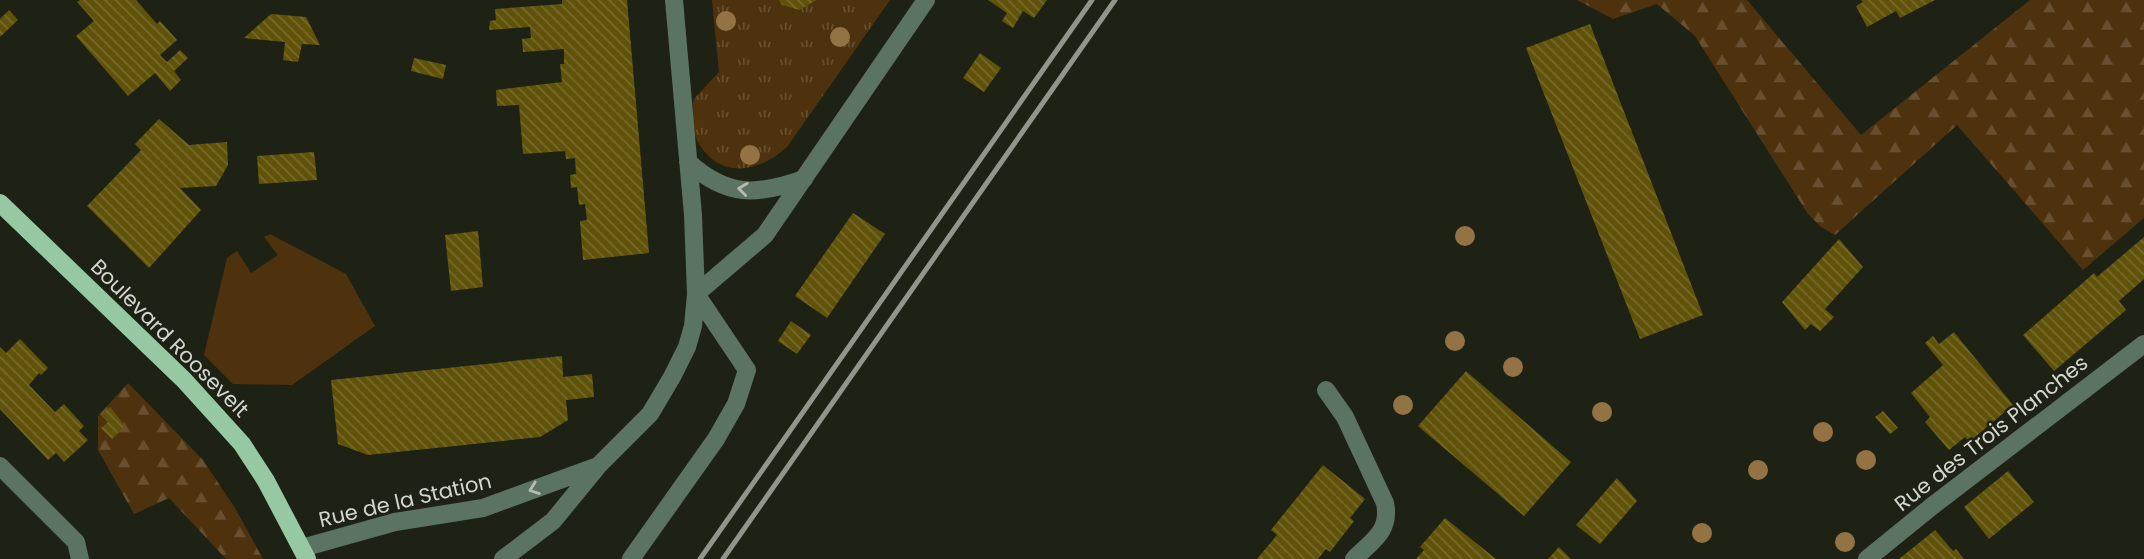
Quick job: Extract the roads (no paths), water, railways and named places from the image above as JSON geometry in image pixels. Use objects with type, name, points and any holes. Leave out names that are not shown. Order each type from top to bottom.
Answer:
[{"type":"main road","name":"Boulevard Roosevelt","points":[[0,203],[184,380],[242,444],[266,481],[304,553]]},
{"type":"street","name":"Rue de la Station","points":[[503,559],[553,521],[598,466],[650,414],[687,347],[693,326],[696,294],[693,215],[674,0]]},
{"type":"street","points":[[631,559],[716,439],[736,404],[747,370],[696,294],[765,235],[926,0]]},
{"type":"street","points":[[688,162],[705,177],[728,188],[756,191],[779,188],[804,179]]},
{"type":"street","name":"Rue des Trois Planches","points":[[1867,559],[2144,344]]},
{"type":"street","points":[[1326,390],[1350,426],[1385,503],[1388,517],[1382,531],[1354,559]]},
{"type":"street","points":[[0,466],[76,542],[80,559]]},
{"type":"street","name":"Rue de la Station","points":[[304,553],[395,522],[483,508],[598,466]]},
{"type":"railway","points":[[700,559],[1092,0]]},
{"type":"railway","points":[[723,559],[1115,0]]}]
